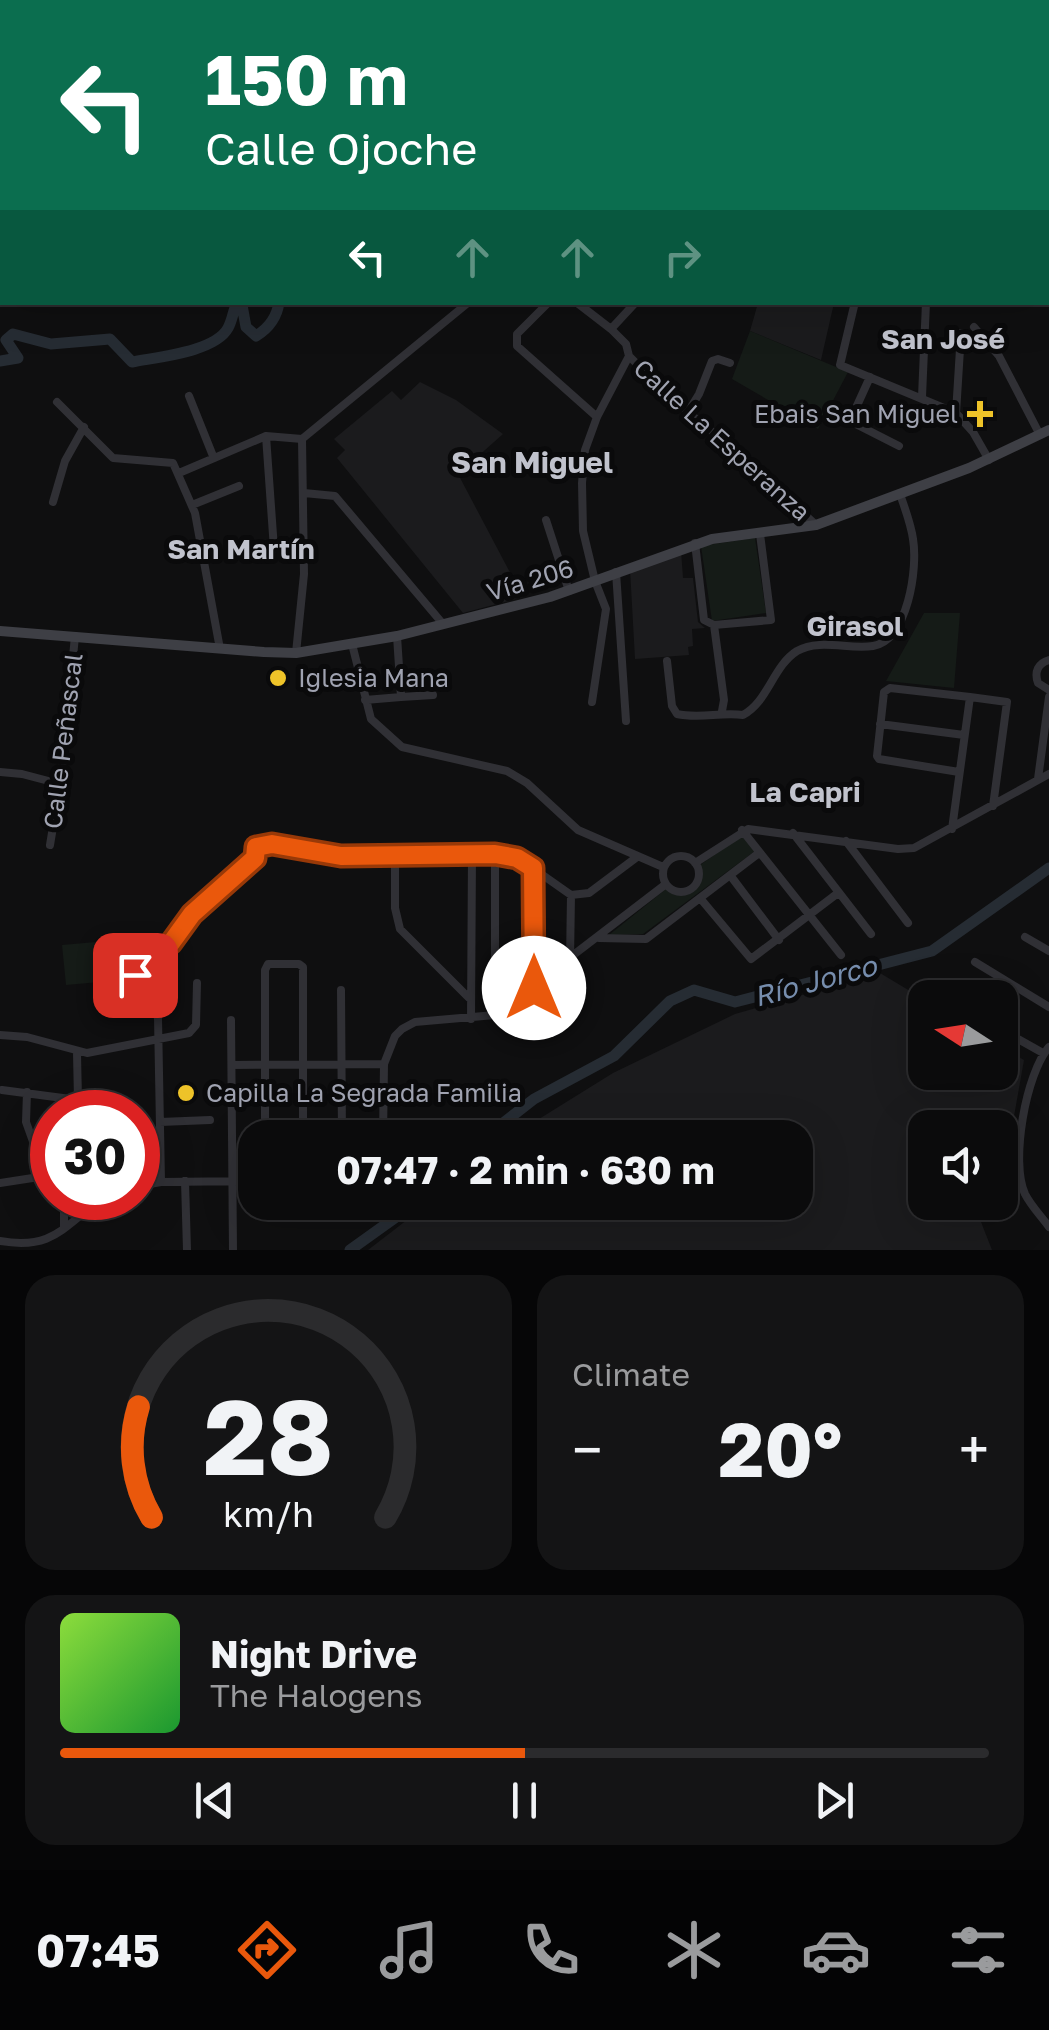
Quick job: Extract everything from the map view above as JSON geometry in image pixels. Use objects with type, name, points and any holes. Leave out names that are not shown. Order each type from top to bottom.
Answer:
[{"type":"main road","name":"Vía 206","points":[[0,631],[296,653],[397,636],[568,591],[695,543],[816,525],[989,460],[1044,432]]},
{"type":"street","points":[[178,473],[266,436],[302,439],[465,305]]},
{"type":"street","points":[[546,305],[517,334],[518,346],[597,417]]},
{"type":"street","name":"Calle La Esperanza","points":[[581,305],[611,329],[626,344],[629,356],[688,412],[816,525]]},
{"type":"street","points":[[611,329],[633,305]]},
{"type":"street","points":[[854,305],[840,365],[956,413],[989,460]]},
{"type":"street","points":[[922,397],[926,305]]},
{"type":"street","points":[[974,327],[999,356],[1044,432]]},
{"type":"street","points":[[956,413],[961,333]]},
{"type":"street","points":[[592,702],[606,608],[595,581],[581,508],[585,450],[597,417],[629,356]]},
{"type":"street","points":[[688,412],[700,394],[712,362],[718,359],[730,363]]},
{"type":"street","points":[[850,421],[870,377]]},
{"type":"street","points":[[189,396],[213,456]]},
{"type":"street","points":[[57,402],[113,458],[165,461],[178,473],[192,505],[220,649]]},
{"type":"street","points":[[838,415],[899,446]]},
{"type":"street","points":[[53,502],[65,461],[84,428]]},
{"type":"street","points":[[266,436],[274,549]]},
{"type":"street","points":[[296,653],[304,574],[302,439]]},
{"type":"street","points":[[192,505],[238,486]]},
{"type":"street","points":[[304,493],[334,496],[443,624]]},
{"type":"street","points":[[666,661],[674,710],[682,716],[722,711],[743,715],[797,651],[809,646],[876,645],[887,641],[901,624],[910,589],[914,541],[900,494]]},
{"type":"street","points":[[546,520],[568,591]]},
{"type":"street","points":[[695,543],[704,620],[714,625],[771,620],[760,534]]},
{"type":"street","points":[[616,572],[626,721]]},
{"type":"street","points":[[714,625],[724,700],[722,711]]},
{"type":"street","name":"Calle Peñascal","points":[[50,845],[74,636]]},
{"type":"street","points":[[397,636],[401,697]]},
{"type":"street","points":[[352,644],[371,719],[402,748],[507,770],[578,830],[663,868]]},
{"type":"street","points":[[1038,780],[1049,694],[1038,682],[1036,673],[1049,660]]},
{"type":"street","points":[[958,772],[882,762],[877,756],[884,692],[890,688],[1007,702],[993,806]]},
{"type":"street","points":[[365,700],[433,696]]},
{"type":"street","points":[[952,829],[970,697]]},
{"type":"street","points":[[880,724],[964,734]]},
{"type":"street","points":[[0,772],[60,784]]},
{"type":"street","points":[[695,863],[742,830],[914,848],[1049,774]]},
{"type":"street","points":[[742,830],[841,956]]},
{"type":"street","points":[[793,833],[872,934]]},
{"type":"street","points":[[846,840],[908,924]]},
{"type":"street","points":[[159,1090],[158,1018],[154,1009],[134,994],[136,970],[171,943],[192,914],[255,858],[256,847],[272,844],[341,856],[495,854],[517,858],[571,895],[589,893],[637,858]]},
{"type":"street","points":[[599,938],[646,939],[759,853]]},
{"type":"street","points":[[471,1019],[472,854]]},
{"type":"street","points":[[495,854],[496,1015]]},
{"type":"street","points":[[395,856],[395,908],[400,929],[470,998]]},
{"type":"street","points":[[663,868],[677,856],[689,858],[695,863],[698,878],[692,888],[681,892],[666,884]]},
{"type":"street","points":[[533,868],[534,988]]},
{"type":"street","points":[[663,868],[666,884]]},
{"type":"street","points":[[730,875],[778,940]]},
{"type":"street","points":[[384,1120],[384,1064],[395,1036],[415,1022],[496,1015],[666,884]]},
{"type":"street","points":[[700,898],[748,958],[754,958],[838,893]]},
{"type":"street","points":[[570,960],[571,895]]},
{"type":"street","points":[[1025,938],[1049,951]]},
{"type":"street","points":[[975,962],[1049,1007]]},
{"type":"street","points":[[264,1120],[266,967],[299,964],[303,968],[303,1120]]},
{"type":"street","points":[[0,1034],[27,1036],[77,1052],[194,1030],[197,982]]},
{"type":"street","points":[[341,990],[342,1120]]},
{"type":"street","points":[[232,1020],[233,1250]]},
{"type":"street","points":[[1018,1037],[1046,1050],[1038,1059],[1024,1108],[1020,1147],[1024,1192],[1049,1227]]},
{"type":"street","points":[[77,1052],[78,1090]]},
{"type":"street","points":[[232,1065],[384,1064]]},
{"type":"street","points":[[2,1090],[28,1092],[26,1122],[30,1132]]},
{"type":"street","points":[[210,1120],[160,1122],[161,1182],[238,1180]]},
{"type":"street","points":[[0,1183],[30,1178]]},
{"type":"street","points":[[186,1181],[187,1250]]},
{"type":"street","points":[[64,1220],[64,1228]]},
{"type":"street","points":[[0,1242],[32,1247],[44,1244],[74,1220]]},
{"type":"shaded area","points":[[757,305],[834,305],[821,360],[750,331]]},
{"type":"shaded area","points":[[750,331],[848,372],[818,429],[732,379]]},
{"type":"shaded area","points":[[420,382],[456,400],[503,434],[458,474],[523,597],[463,613],[337,458],[345,450],[334,439],[392,391],[401,400]]},
{"type":"shaded area","points":[[755,538],[766,613],[712,621],[701,546]]},
{"type":"shaded area","points":[[681,551],[683,578],[693,578],[698,622],[705,628],[692,629],[689,655],[635,659],[630,569]]},
{"type":"shaded area","points":[[924,613],[960,613],[954,688],[886,681]]},
{"type":"shaded area","points":[[743,835],[755,851],[643,934],[609,935],[666,889],[673,894],[689,894],[700,883],[700,865]]},
{"type":"shaded area","points":[[118,940],[122,980],[66,985],[62,945]]},
{"type":"shaded area","points":[[880,973],[908,990],[908,1090],[1018,1090],[1018,1056],[1024,1060],[1015,1110],[908,1110],[908,1220],[980,1220],[992,1250],[368,1250],[407,1220],[813,1220],[813,1120],[537,1120],[613,1073],[735,1014]]},
{"type":"waterway","points":[[0,361],[18,358],[6,340],[13,334],[51,344],[110,339],[132,362],[170,355],[199,348],[221,336],[236,305]]},
{"type":"waterway","points":[[236,305],[242,305]]},
{"type":"waterway","points":[[242,305],[246,327],[256,336],[272,322],[278,305]]},
{"type":"waterway","name":"Río Jorco","points":[[507,1120],[534,1099],[614,1056],[670,1001],[694,990],[735,1002],[932,951],[1049,868]]},
{"type":"waterway","name":"Río Jorco","points":[[350,1250],[392,1220]]},
{"type":"place","name":"Ebais San Miguel","points":[[980,414]]},
{"type":"place","name":"Iglesia Mana","points":[[278,678]]},
{"type":"place","name":"Capilla La Segrada Familia","points":[[186,1093]]},
{"type":"district","name":"San José","points":[[943,339]]},
{"type":"district","name":"San Miguel","points":[[532,463]]},
{"type":"district","name":"San Martín","points":[[241,549]]},
{"type":"district","name":"Girasol","points":[[855,626]]},
{"type":"district","name":"La Capri","points":[[805,792]]},
{"type":"route","points":[[135,975],[140,964],[171,943],[192,914],[255,858],[256,847],[272,844],[341,856],[507,854],[517,858],[533,868],[534,988]]}]
